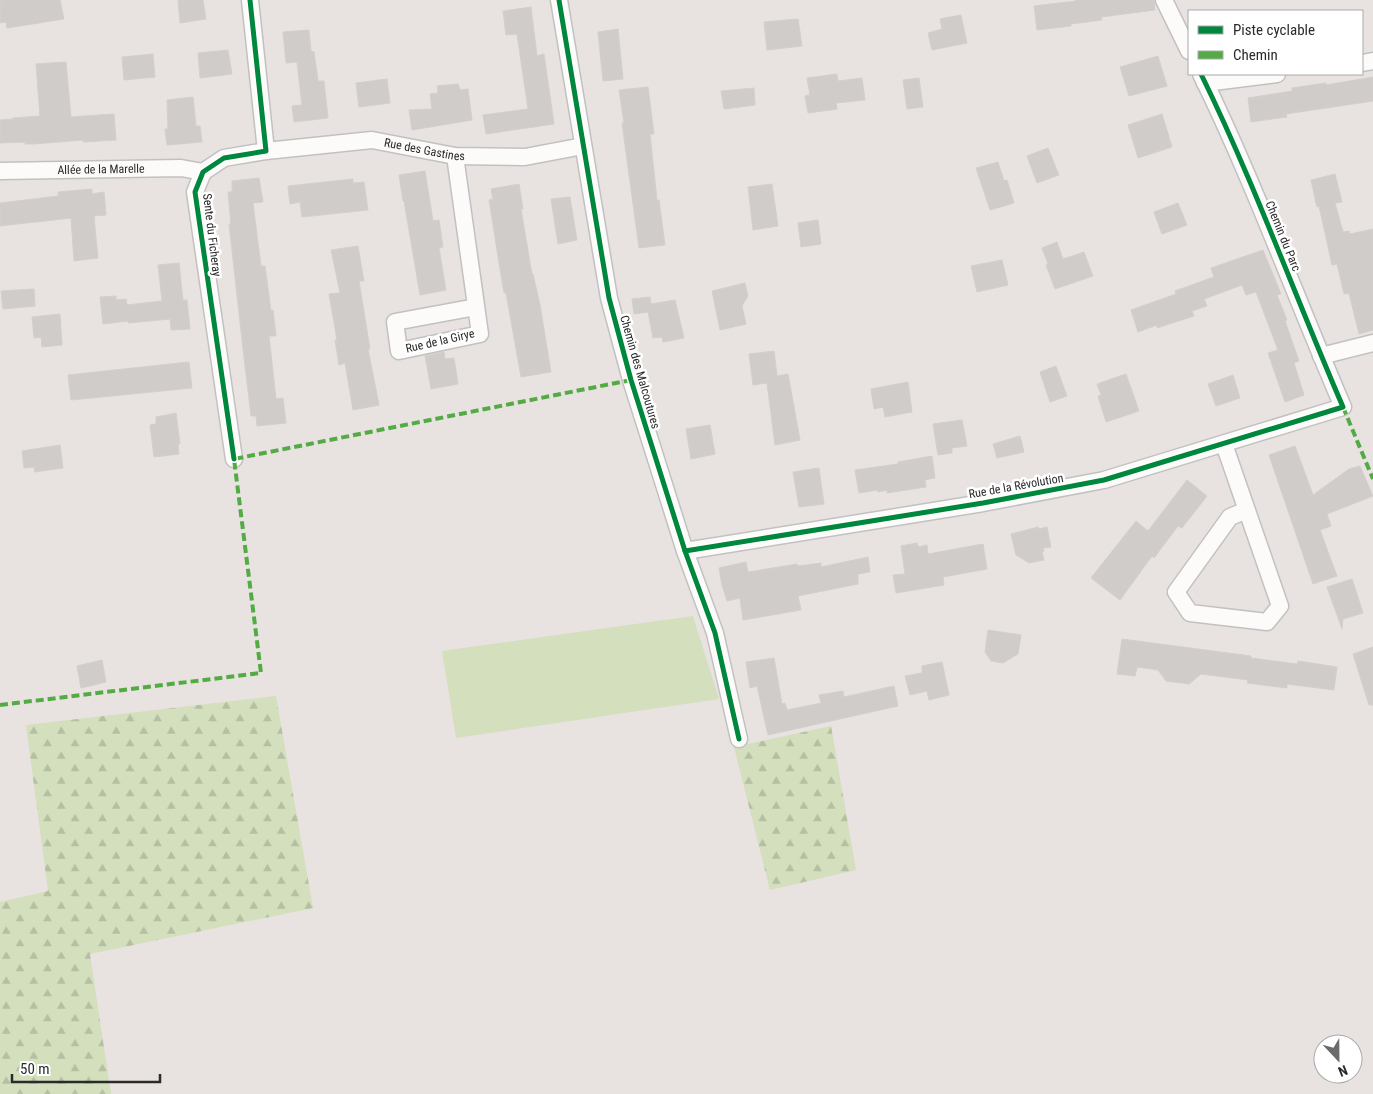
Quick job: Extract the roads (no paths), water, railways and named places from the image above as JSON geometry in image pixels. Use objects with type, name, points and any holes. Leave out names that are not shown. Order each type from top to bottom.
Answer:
[{"type":"street","points":[[203,172],[224,158],[266,151],[250,0]]},
{"type":"street","name":"Chemin des Malcoutures","points":[[558,0],[608,298],[630,380],[685,552],[715,633],[739,739]]},
{"type":"street","points":[[1164,0],[1188,49]]},
{"type":"street","points":[[1203,78],[1258,75]]},
{"type":"street","name":"Chemin du Parc","points":[[1203,78],[1266,218],[1343,407]]},
{"type":"street","name":"Rue des Gastines","points":[[266,151],[372,140],[456,156],[525,157],[583,146]]},
{"type":"street","name":"Rue de la Girye","points":[[456,156],[480,334],[398,350],[394,322],[476,307]]},
{"type":"street","name":"Allée de la Marelle","points":[[0,171],[181,168],[203,172]]},
{"type":"street","name":"Sente du Ficheray","points":[[203,172],[195,192],[234,459]]},
{"type":"street","points":[[1321,356],[1373,344]]},
{"type":"street","name":"Rue de la Révolution","points":[[685,552],[983,503],[1104,480],[1343,407]]},
{"type":"street","points":[[1224,444],[1247,510],[1280,606],[1267,622],[1190,613],[1176,592],[1230,517],[1247,510]]}]
